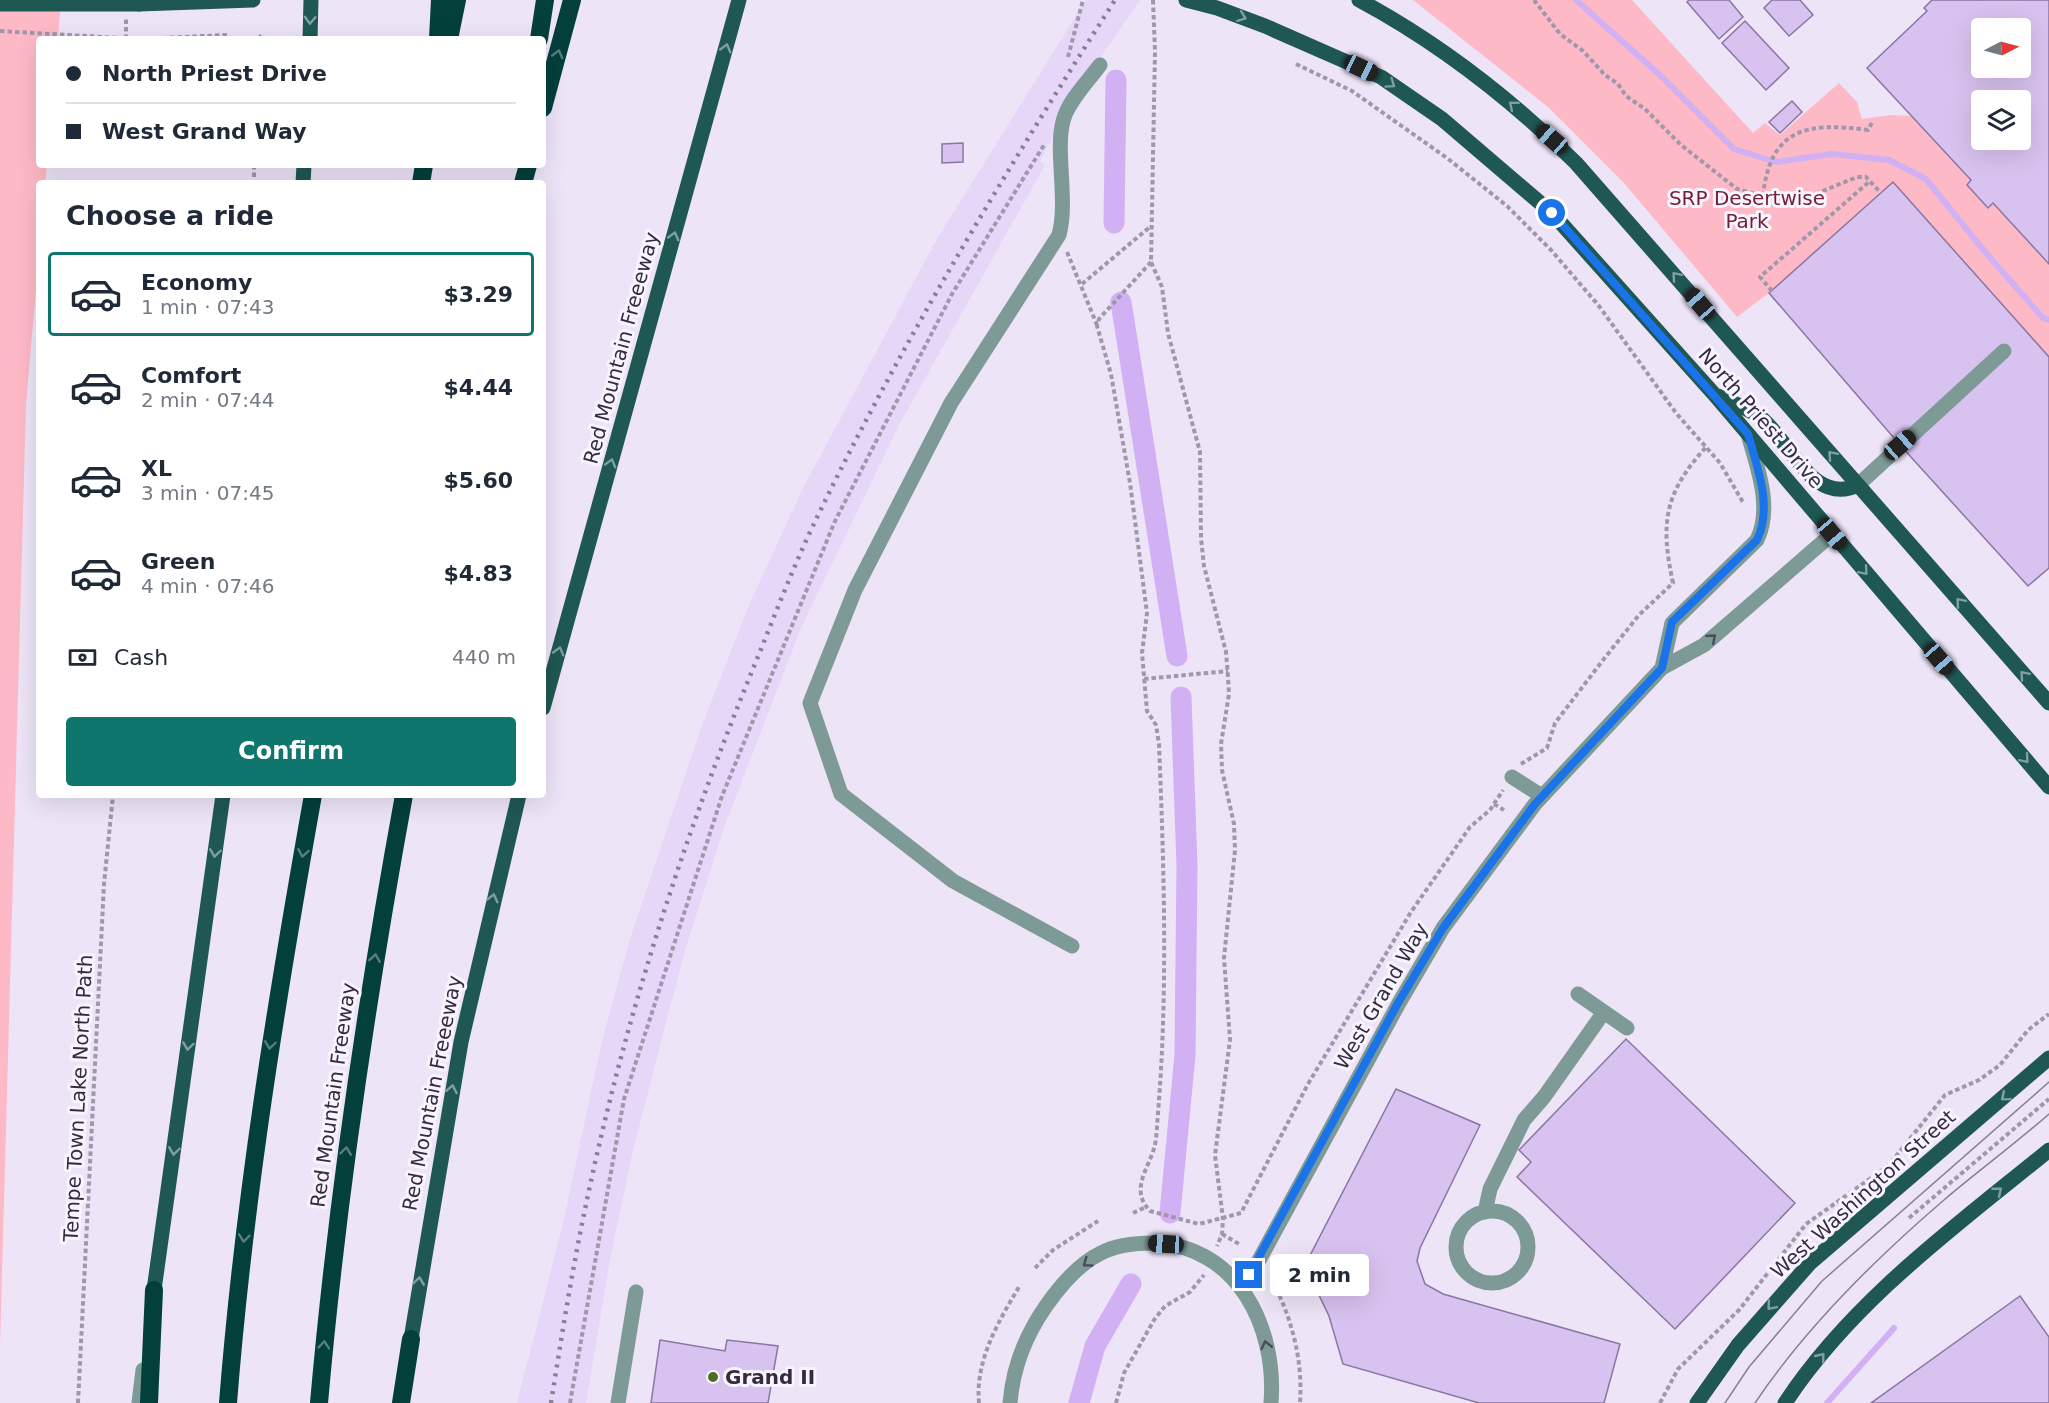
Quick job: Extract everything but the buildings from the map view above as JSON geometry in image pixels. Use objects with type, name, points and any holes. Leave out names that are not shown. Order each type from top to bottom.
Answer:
[{"type":"highway","points":[[438,36],[440,0]]},
{"type":"highway","points":[[450,36],[457,0]]},
{"type":"highway","points":[[539,36],[545,0]]},
{"type":"highway","points":[[546,97],[572,0]]},
{"type":"highway","points":[[228,1403],[243,1251],[263,1096],[313,798]]},
{"type":"highway","name":"Red Mountain Freeway","points":[[319,1403],[340,1199],[359,1058],[403,798]]},
{"type":"highway","points":[[149,1403],[154,1290]]},
{"type":"highway","points":[[401,1403],[411,1339]]},
{"type":"main road","points":[[0,4],[139,4],[253,0]]},
{"type":"main road","points":[[310,36],[311,0]]},
{"type":"main road","name":"Red Mountain Freeeway","points":[[546,697],[739,0]]},
{"type":"main road","name":"North Priest Drive","points":[[1186,0],[1217,8],[1301,40],[1382,77],[1442,119],[1500,166],[1552,213],[1713,393],[2049,787]]},
{"type":"main road","name":"North Priest Drive","points":[[1359,0],[1419,34],[1454,59],[1552,139],[1599,187],[2049,703]]},
{"type":"main road","points":[[1713,393],[1760,417],[1816,481],[1833,491],[1844,492],[1858,485]]},
{"type":"main road","points":[[154,1290],[223,798]]},
{"type":"main road","name":"Red Mountain Freeeway","points":[[411,1339],[461,1042],[518,798]]},
{"type":"main road","name":"West Washington Street","points":[[1697,1403],[1738,1345],[1810,1263],[2049,1059]]},
{"type":"main road","points":[[1785,1403],[1836,1339],[1900,1273],[2049,1150]]},
{"type":"street","points":[[1072,946],[953,881],[841,794],[810,703],[855,590],[951,403],[1059,235],[1064,218],[1062,134],[1065,115],[1100,65]]},
{"type":"street","points":[[1858,485],[2004,351]]},
{"type":"street","points":[[1662,668],[1672,622],[1757,540],[1764,527],[1760,478],[1748,434]]},
{"type":"street","name":"West Grand Way","points":[[1240,1287],[1258,1262],[1398,1003],[1443,928],[1494,857],[1542,796],[1662,668],[1704,645],[1832,534]]},
{"type":"street","points":[[1516,771],[1542,796]]},
{"type":"street","points":[[1578,994],[1628,1028]]},
{"type":"street","points":[[1485,1212],[1490,1189],[1604,1012]]},
{"type":"street","points":[[1485,1212],[1497,1212],[1509,1216],[1525,1233],[1528,1245],[1522,1267],[1514,1275],[1493,1283],[1471,1277],[1457,1258],[1455,1246],[1464,1224],[1474,1216],[1485,1212]]},
{"type":"street","points":[[1010,1403],[1016,1364],[1027,1334],[1054,1294],[1082,1266],[1101,1253],[1141,1243],[1166,1244],[1201,1253],[1212,1260],[1240,1287],[1252,1306],[1267,1344],[1271,1403]]},
{"type":"street","points":[[139,1403],[154,1290]]},
{"type":"street","points":[[618,1403],[636,1292]]},
{"type":"street","name":"Red Mountain Freeeway","points":[[408,1403],[411,1339]]},
{"type":"path","points":[[1068,57],[1083,0]]},
{"type":"path","points":[[1153,0],[1155,51],[1151,262],[1162,287],[1168,333],[1200,452],[1201,538],[1204,566],[1220,627],[1228,671],[1229,694],[1221,744],[1222,770],[1234,824],[1235,850],[1224,958],[1230,1040],[1215,1155],[1223,1219],[1222,1234],[1218,1245]]},
{"type":"path","points":[[1534,0],[1560,34],[1583,51],[1605,75],[1618,84],[1626,96],[1645,109],[1681,145],[1737,189],[1763,196],[1793,199],[1808,197],[1857,177],[1866,177],[1881,193]]},
{"type":"path","points":[[0,31],[86,36]]},
{"type":"path","points":[[1296,64],[1352,91],[1448,158],[1507,206],[1551,250],[1599,306],[1676,413],[1707,446],[1730,478],[1744,504]]},
{"type":"path","points":[[1763,196],[1770,160],[1788,137],[1806,129],[1830,125],[1868,130],[1873,121]]},
{"type":"path","points":[[570,1403],[624,1099],[722,796],[835,520],[952,294],[1050,136]]},
{"type":"path","points":[[1772,291],[1760,277],[1870,181]]},
{"type":"path","points":[[1082,284],[1152,226]]},
{"type":"path","points":[[1059,235],[1082,284],[1111,374],[1144,584],[1147,614],[1142,653],[1148,711],[1156,725],[1159,744],[1164,962],[1155,1142],[1140,1184],[1139,1194],[1148,1209]]},
{"type":"path","points":[[1097,326],[1099,319],[1151,262]]},
{"type":"path","points":[[1516,771],[1545,749],[1554,733],[1555,723],[1603,660],[1639,615],[1673,583],[1666,536],[1669,505],[1686,468],[1707,446]]},
{"type":"path","points":[[1144,679],[1228,671]]},
{"type":"path","points":[[1545,749],[1550,753]]},
{"type":"path","points":[[1132,1214],[1148,1209],[1193,1224],[1242,1213],[1308,1084],[1411,912],[1470,827],[1494,804],[1503,790]]},
{"type":"path","name":"Tempe Town Lake North Path","points":[[78,1403],[104,884],[113,798]]},
{"type":"path","points":[[1494,804],[1504,810]]},
{"type":"path","points":[[1660,1403],[1678,1369],[1739,1310],[1806,1224],[1888,1166],[1945,1095],[1979,1080],[2000,1065],[2028,1030],[2049,1014]]},
{"type":"path","points":[[1909,1218],[2049,1099]]},
{"type":"path","points":[[1035,1268],[1053,1250],[1098,1221]]},
{"type":"path","points":[[1222,1234],[1239,1244]]},
{"type":"path","points":[[1116,1403],[1124,1373],[1154,1320],[1165,1306],[1190,1292],[1206,1273]]},
{"type":"path","points":[[1273,1282],[1293,1333],[1301,1387],[1300,1403]]},
{"type":"path","points":[[979,1403],[977,1382],[996,1326],[1019,1287]]},
{"type":"shaded area","points":[[1086,0],[1140,0],[1076,93],[1040,161],[1045,165],[899,425],[801,628],[725,825],[685,950],[632,1154],[610,1260],[586,1403],[517,1403],[564,1219],[602,1041],[630,939],[701,728],[749,605],[803,488],[938,237]]},
{"type":"green space","points":[[0,0],[61,0],[58,36],[36,36],[36,168],[47,168],[45,180],[36,180],[36,290],[26,405],[0,1346]]},
{"type":"green space","name":"SRP Desertwise Park","points":[[1413,0],[1632,0],[1753,133],[1765,123],[1780,135],[1839,83],[1857,102],[1862,119],[1891,115],[1911,116],[1971,180],[1967,185],[1987,207],[1993,203],[2049,264],[2049,357],[1893,182],[1769,293],[1737,317],[1624,183],[1548,107]]},
{"type":"waterway","points":[[1576,0],[1661,76],[1734,149],[1776,162],[1832,154],[1889,160],[1926,179],[1986,253],[2043,318],[2049,320]]},
{"type":"waterway","points":[[1114,223],[1116,80]]},
{"type":"waterway","points":[[1121,302],[1177,656]]},
{"type":"waterway","points":[[1170,1213],[1185,1055],[1187,865],[1181,697]]},
{"type":"waterway","points":[[1079,1403],[1095,1346],[1131,1284]]},
{"type":"waterway","points":[[1827,1403],[1894,1328]]},
{"type":"tram line","points":[[1725,1403],[1749,1367],[1822,1281],[2049,1082]]},
{"type":"tram line","points":[[1755,1403],[1819,1321],[1892,1246],[2049,1114]]},
{"type":"railway","points":[[551,1403],[584,1214],[636,1002],[657,932],[704,795],[789,579],[844,463],[916,328],[993,195],[1115,0]]},
{"type":"place","name":"Grand II","points":[[713,1377]]},
{"type":"route","points":[[1249,1275],[1398,1003],[1443,928],[1535,804],[1662,668],[1672,622],[1757,540],[1764,527],[1760,478],[1748,434],[1552,213]]}]
